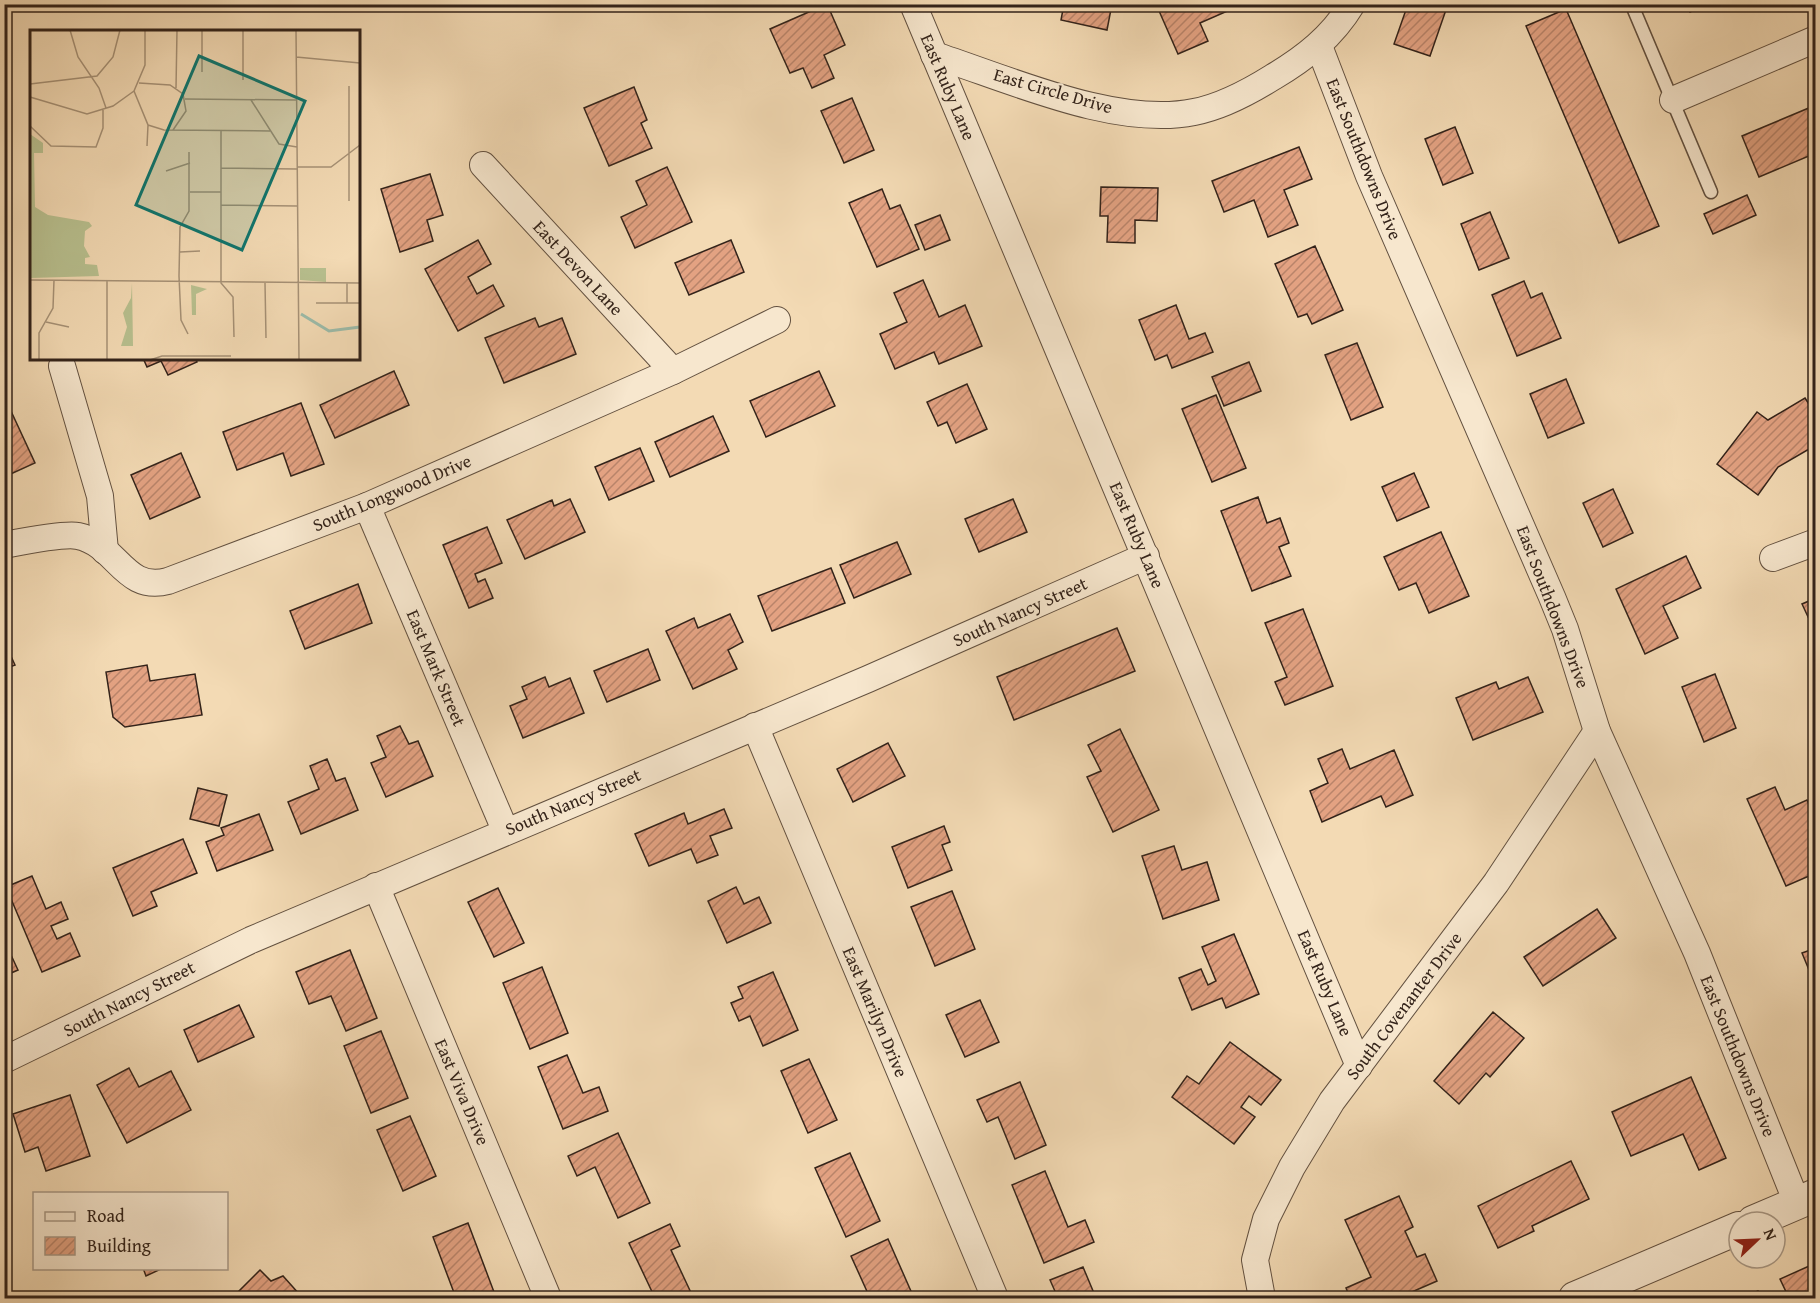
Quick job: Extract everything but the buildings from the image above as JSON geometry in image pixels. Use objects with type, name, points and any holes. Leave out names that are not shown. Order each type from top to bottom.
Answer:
[{"type":"street","name":"East Ruby Lane","points":[[913,4],[1359,1066]]},
{"type":"street","name":"East Circle Drive","points":[[934,55],[1088,105],[1166,116],[1195,112],[1241,94],[1284,70],[1319,46],[1341,21],[1352,4]]},
{"type":"street","points":[[1673,100],[1815,39]]},
{"type":"street","name":"East Southdowns Drive","points":[[1319,46],[1369,176],[1565,629],[1598,731],[1806,1199]]},
{"type":"street","name":"East Devon Lane","points":[[483,165],[673,371]]},
{"type":"street","name":"South Longwood Drive","points":[[4,545],[76,535],[90,540],[105,551],[137,580],[157,584],[367,506],[673,371],[777,320]]},
{"type":"street","points":[[62,366],[100,496],[105,551]]},
{"type":"street","name":"East Mark Street","points":[[367,506],[505,830]]},
{"type":"street","points":[[1773,558],[1815,542]]},
{"type":"street","name":"South Nancy Street","points":[[4,1060],[189,968],[505,830],[868,679],[1146,555]]},
{"type":"street","name":"East Marilyn Drive","points":[[755,726],[995,1299]]},
{"type":"street","name":"South Covenanter Drive","points":[[1262,1299],[1255,1260],[1266,1219],[1292,1167],[1332,1101],[1496,884],[1598,731]]},
{"type":"street","name":"East Viva Drive","points":[[376,886],[548,1299]]},
{"type":"street","points":[[1781,1210],[1806,1199]]},
{"type":"street","points":[[1575,1299],[1727,1233]]},
{"type":"lane","points":[[1634,10],[1711,192]]}]
